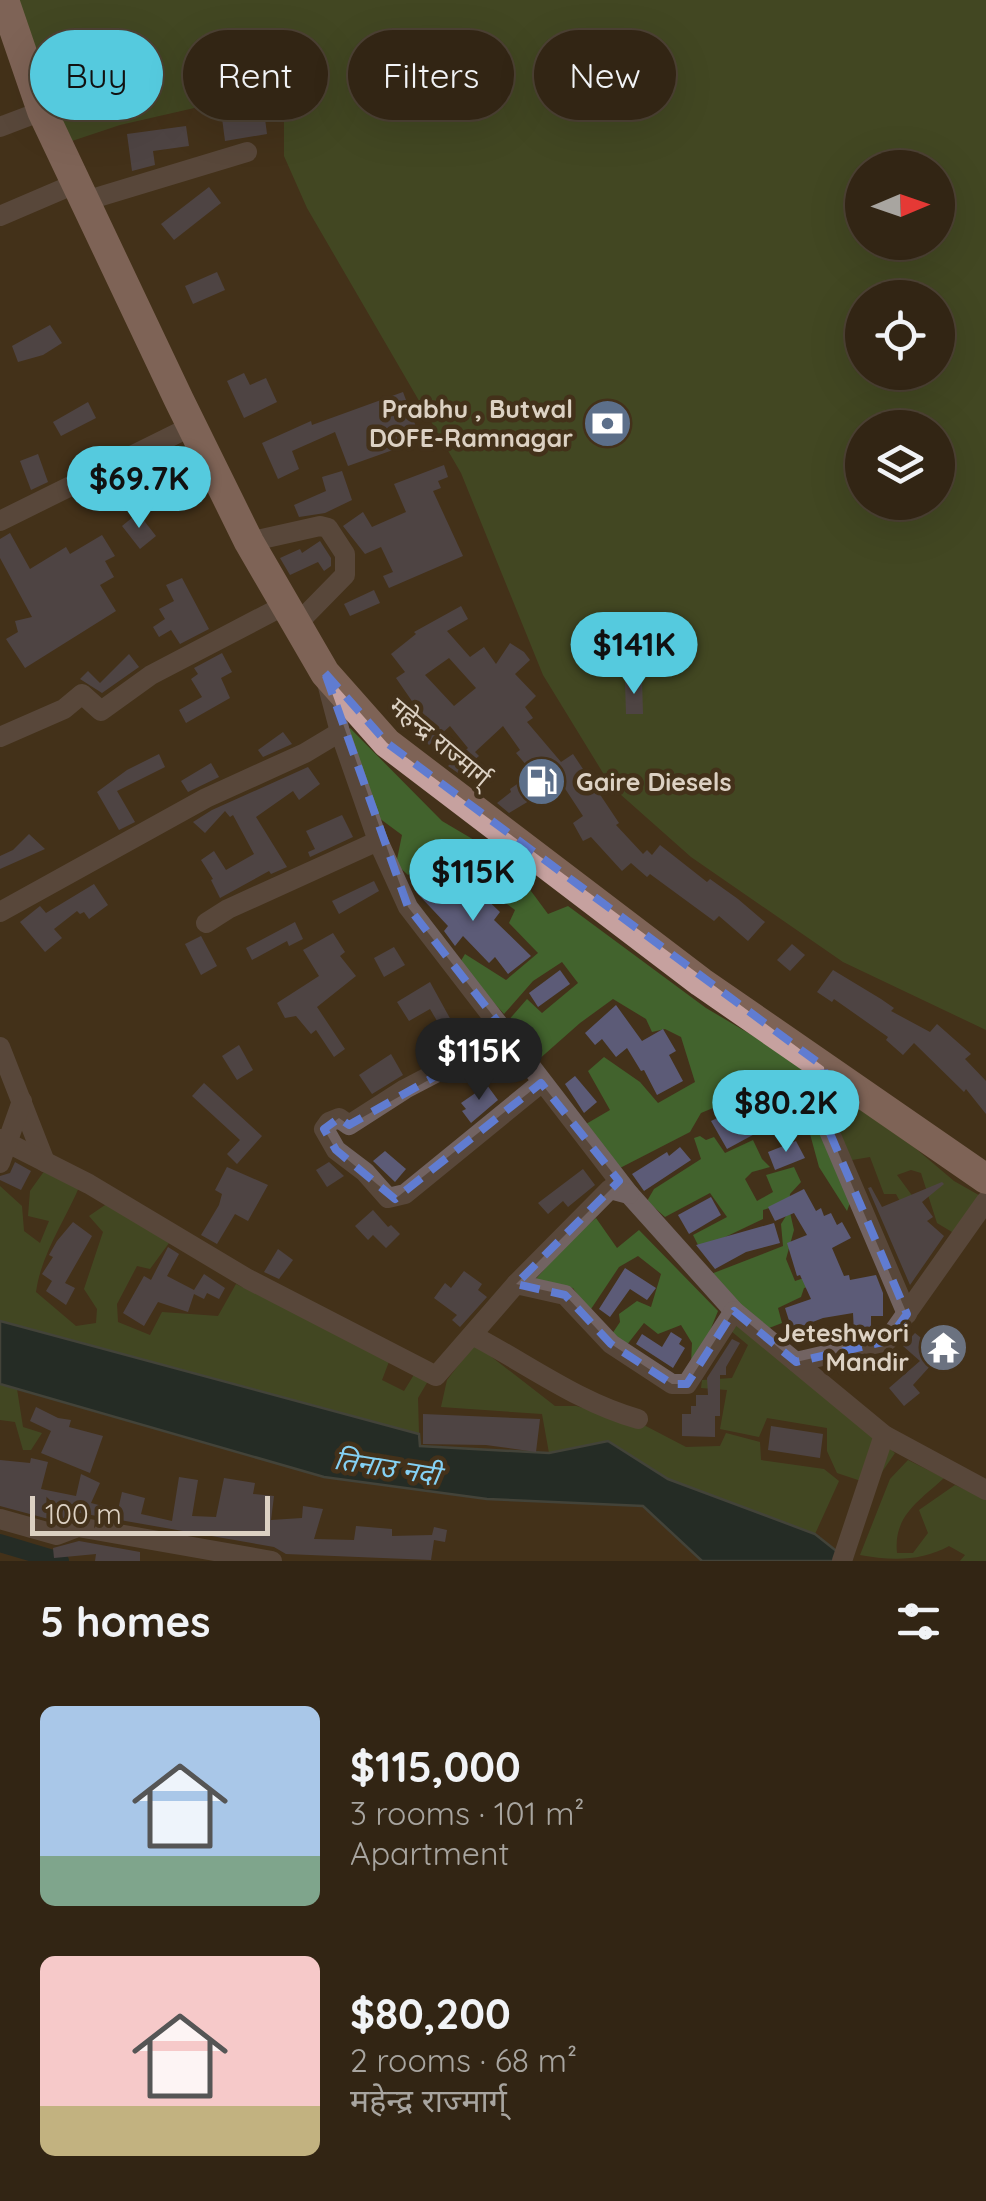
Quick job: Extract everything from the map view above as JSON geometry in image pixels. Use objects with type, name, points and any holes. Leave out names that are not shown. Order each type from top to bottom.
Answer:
[{"type":"highway","name":"महेन्द्र राज्मार्ग्","points":[[4,0],[8,39],[30,86]]},
{"type":"highway","name":"महेन्द्र राज्मार्ग्","points":[[46,120],[249,542],[325,673],[387,743],[701,982],[986,1178]]},
{"type":"street","points":[[0,127],[30,116]]},
{"type":"street","points":[[0,216],[247,152]]},
{"type":"street","points":[[0,521],[192,426]]},
{"type":"street","points":[[0,737],[64,708],[82,694],[100,711],[151,675],[292,614],[345,575],[344,554],[328,528],[320,526],[249,542]]},
{"type":"street","points":[[325,673],[340,732],[378,841],[408,908],[628,1194],[734,1311],[884,1435],[986,1490]]},
{"type":"street","points":[[0,912],[223,789],[304,753],[340,732]]},
{"type":"street","points":[[206,923],[228,909],[378,841]]},
{"type":"street","points":[[508,1035],[405,1089],[349,1124],[339,1118],[329,1122],[324,1129],[336,1150],[365,1172],[388,1198],[395,1199],[541,1084]]},
{"type":"street","points":[[0,1047],[45,1162]]},
{"type":"street","points":[[824,1067],[828,1131],[907,1314]]},
{"type":"street","points":[[22,1102],[2,1148],[45,1162],[89,1184],[248,1279],[436,1376],[516,1284],[610,1190],[628,1194]]},
{"type":"street","points":[[796,1362],[887,1340],[986,1201]]},
{"type":"street","points":[[516,1284],[565,1295],[611,1344],[672,1384],[687,1384],[734,1311]]},
{"type":"street","points":[[474,1336],[531,1366],[582,1400],[638,1419]]},
{"type":"street","points":[[842,1561],[884,1435]]},
{"type":"street","points":[[0,1519],[54,1535],[78,1528],[272,1561]]},
{"type":"highlighted area","points":[[325,673],[387,743],[824,1067],[829,1131],[907,1314],[887,1341],[796,1362],[734,1311],[687,1384],[672,1384],[611,1344],[565,1295],[516,1284],[619,1181],[541,1083],[395,1199],[336,1150],[324,1129],[339,1118],[349,1125],[508,1035],[408,907]]},
{"type":"green space","points":[[15,0],[986,0],[986,1030],[843,962],[691,857],[611,786],[543,675],[461,473],[307,208],[284,156],[284,120],[328,120],[328,30],[183,30],[183,111],[163,115],[163,30],[30,30],[30,39]]},
{"type":"green space","points":[[61,120],[142,120],[69,142]]},
{"type":"green space","points":[[350,728],[442,821],[508,860],[548,914],[568,906],[706,1008],[799,1063],[851,1200],[847,1211],[819,1167],[802,1120],[790,1139],[776,1137],[766,1124],[772,1116],[761,1088],[701,1113],[690,1132],[620,1168],[586,1124],[610,1110],[588,1071],[604,1057],[640,1082],[658,1103],[695,1082],[681,1037],[665,1029],[652,1032],[646,1019],[613,999],[537,1061],[507,1022],[527,999],[542,1013],[578,983],[562,962],[533,981],[504,1014],[459,964],[465,954],[506,980],[538,953],[509,923],[515,910],[488,890],[427,863],[408,875],[396,864],[402,835],[379,818],[348,744]]},
{"type":"green space","points":[[837,1093],[954,1181],[984,1198],[957,1235],[937,1223],[921,1173],[911,1170],[897,1175],[919,1205],[903,1207],[896,1194],[884,1194],[870,1157],[846,1161],[831,1110]]},
{"type":"green space","points":[[714,1137],[725,1153],[753,1140],[770,1167],[752,1172],[745,1179],[757,1201],[773,1192],[766,1175],[794,1167],[801,1182],[790,1194],[794,1230],[786,1259],[795,1281],[804,1278],[818,1285],[804,1288],[801,1297],[778,1308],[782,1323],[764,1330],[711,1274],[783,1246],[781,1224],[786,1216],[779,1205],[763,1210],[763,1219],[700,1249],[693,1235],[727,1217],[710,1193],[665,1217],[647,1201],[654,1189],[701,1159],[694,1138],[706,1140]]},
{"type":"green space","points":[[45,1170],[80,1185],[48,1251],[36,1292],[76,1326],[96,1323],[97,1309],[84,1289],[103,1232],[89,1216],[108,1203],[169,1243],[150,1269],[137,1266],[117,1304],[118,1322],[150,1335],[162,1312],[218,1316],[236,1284],[390,1359],[382,1380],[404,1391],[415,1373],[428,1381],[418,1398],[419,1434],[0,1321],[0,1186],[22,1206],[24,1231],[40,1243],[49,1221],[28,1216],[30,1191]]},
{"type":"green space","points":[[596,1218],[617,1248],[639,1230],[718,1311],[703,1348],[691,1363],[692,1343],[681,1325],[658,1334],[644,1323],[626,1346],[612,1334],[620,1322],[619,1314],[637,1301],[651,1307],[661,1274],[638,1256],[619,1267],[589,1312],[573,1288],[534,1281],[569,1241]]},
{"type":"green space","points":[[739,1323],[895,1453],[873,1485],[837,1473],[827,1451],[827,1428],[767,1418],[759,1437],[720,1429],[727,1390],[701,1388],[702,1380],[732,1378],[748,1345],[731,1331]]},
{"type":"green space","points":[[475,1344],[555,1406],[576,1406],[640,1423],[686,1447],[720,1446],[726,1433],[760,1442],[761,1460],[824,1469],[839,1481],[815,1534],[668,1479],[608,1441],[549,1453],[542,1414],[441,1407],[447,1380]]},
{"type":"green space","points":[[0,1384],[17,1389],[23,1427],[42,1433],[31,1450],[23,1450],[15,1422],[0,1420]]},
{"type":"green space","points":[[908,1460],[944,1478],[904,1519],[897,1553],[913,1553],[928,1533],[919,1510],[955,1485],[986,1499],[986,1561],[960,1561],[965,1555],[949,1546],[928,1555],[906,1558],[860,1555],[890,1479]]},
{"type":"water","name":"तिनाउ नदी","points":[[0,1321],[419,1434],[420,1446],[549,1453],[608,1441],[668,1479],[815,1534],[849,1561],[702,1561],[643,1506],[487,1499],[324,1477],[0,1384]]},
{"type":"building","points":[[222,120],[265,120],[267,134],[225,141]]},
{"type":"building","points":[[186,126],[189,146],[153,151],[155,165],[132,171],[127,134]]},
{"type":"building","points":[[209,187],[221,203],[174,240],[161,224]]},
{"type":"building","points":[[217,272],[225,290],[193,304],[185,286]]},
{"type":"building","points":[[50,325],[62,343],[43,355],[18,362],[12,346]]},
{"type":"building","points":[[244,373],[250,385],[266,378],[277,402],[244,418],[227,381]]},
{"type":"building","points":[[403,392],[421,440],[348,466],[335,432],[292,451],[299,469],[278,479],[262,443],[311,421],[312,425]]},
{"type":"building","points":[[88,402],[96,418],[61,436],[53,422]]},
{"type":"building","points":[[38,454],[48,482],[31,490],[20,461]]},
{"type":"building","points":[[444,465],[448,477],[438,481],[441,488],[433,491],[463,556],[389,588],[383,576],[393,572],[381,547],[365,554],[343,526],[363,512],[372,527],[406,512],[394,484]]},
{"type":"building","points":[[342,471],[352,500],[325,513],[299,517],[294,505],[326,491],[322,477]]},
{"type":"building","points":[[138,513],[156,536],[140,549],[122,526]]},
{"type":"building","points":[[10,533],[30,569],[66,547],[70,554],[102,535],[115,556],[105,561],[114,577],[100,585],[116,611],[25,668],[6,639],[18,632],[15,621],[32,617],[0,558],[0,539]]},
{"type":"building","points":[[320,541],[331,558],[331,566],[324,571],[318,562],[290,575],[280,558],[300,549],[302,553]]},
{"type":"building","points":[[182,578],[209,629],[180,644],[171,630],[159,637],[153,627],[165,619],[159,609],[174,601],[166,585]]},
{"type":"building","points":[[374,590],[380,603],[350,616],[344,604]]},
{"type":"building","points":[[461,606],[468,619],[447,631],[470,657],[484,647],[496,664],[510,643],[524,652],[530,660],[515,674],[536,696],[525,707],[533,718],[527,722],[561,762],[573,754],[619,823],[616,825],[643,854],[647,850],[652,855],[660,845],[765,922],[748,941],[719,916],[714,921],[631,863],[622,871],[591,837],[583,841],[573,823],[583,816],[564,787],[558,792],[554,786],[509,813],[497,803],[533,773],[516,753],[520,750],[503,726],[475,752],[479,756],[458,773],[448,766],[468,748],[450,726],[429,745],[402,715],[414,704],[396,678],[405,672],[391,654],[414,632]],"holes":[[[449,658],[476,688],[454,706],[425,675]]]},
{"type":"building","points":[[222,653],[232,672],[221,678],[230,698],[186,723],[179,710],[202,697],[191,679],[198,674],[194,668]]},
{"type":"building","points":[[129,654],[139,667],[102,693],[80,679],[88,671],[100,683]]},
{"type":"building","points":[[642,680],[643,714],[626,714],[625,681]]},
{"type":"building","points":[[283,732],[292,744],[263,757],[258,750]]},
{"type":"building","points":[[159,754],[165,767],[117,791],[135,822],[119,830],[97,792],[127,770]]},
{"type":"building","points":[[211,763],[219,777],[188,792],[181,781]]},
{"type":"building","points":[[308,767],[320,784],[299,800],[293,791],[256,817],[287,867],[271,874],[269,871],[220,898],[201,860],[214,851],[226,870],[254,854],[233,815],[230,817],[225,811],[205,833],[193,822]]},
{"type":"building","points":[[342,815],[353,837],[310,857],[308,852],[315,849],[306,831]]},
{"type":"building","points":[[29,834],[45,849],[0,869],[0,856],[13,850]]},
{"type":"building","points":[[448,878],[470,902],[479,892],[500,912],[494,920],[531,956],[508,974],[495,957],[489,963],[463,936],[455,946],[444,931],[448,926],[416,892],[428,879],[437,888]]},
{"type":"building","points":[[374,881],[379,891],[339,914],[332,901]]},
{"type":"building","points":[[94,884],[108,905],[89,919],[84,912],[77,911],[54,929],[62,938],[45,952],[20,922],[40,906],[46,913]]},
{"type":"building","points":[[295,922],[303,939],[289,946],[287,941],[252,960],[246,948]]},
{"type":"building","points":[[333,933],[345,952],[340,956],[356,976],[317,1007],[345,1049],[334,1057],[316,1030],[311,1034],[296,1016],[285,1018],[277,1003],[319,976],[303,950]]},
{"type":"building","points":[[201,936],[217,966],[201,975],[185,944]]},
{"type":"building","points":[[792,944],[805,955],[790,971],[777,960]]},
{"type":"building","points":[[394,947],[405,965],[384,977],[374,958]]},
{"type":"building","points":[[560,970],[570,984],[538,1007],[529,993]]},
{"type":"building","points":[[833,970],[894,1008],[891,1011],[930,1032],[937,1024],[971,1054],[965,1059],[986,1081],[986,1114],[966,1089],[964,1092],[914,1043],[903,1055],[886,1040],[888,1037],[834,999],[832,1002],[817,992]]},
{"type":"building","points":[[430,982],[452,1022],[459,1018],[471,1039],[453,1048],[430,1009],[409,1021],[397,1002]]},
{"type":"building","points":[[616,1005],[642,1041],[663,1029],[676,1051],[669,1055],[683,1081],[657,1095],[627,1048],[616,1057],[602,1039],[595,1045],[585,1033]]},
{"type":"building","points":[[239,1045],[253,1070],[237,1080],[222,1056]]},
{"type":"building","points":[[391,1054],[403,1075],[372,1094],[359,1075]]},
{"type":"building","points":[[575,1076],[597,1102],[584,1113],[565,1084]]},
{"type":"building","points":[[204,1083],[262,1136],[237,1164],[227,1154],[240,1140],[192,1096]]},
{"type":"building","points":[[487,1085],[498,1100],[471,1123],[461,1103]]},
{"type":"building","points":[[755,1093],[765,1109],[757,1114],[762,1130],[727,1149],[711,1121],[738,1108],[736,1104]]},
{"type":"building","points":[[796,1141],[805,1158],[775,1170],[768,1152]]},
{"type":"building","points":[[680,1147],[691,1160],[644,1191],[632,1174]]},
{"type":"building","points":[[385,1151],[406,1169],[395,1182],[373,1161]]},
{"type":"building","points":[[15,1162],[31,1171],[21,1190],[0,1180],[0,1176],[10,1173]]},
{"type":"building","points":[[329,1162],[344,1176],[327,1187],[316,1170]]},
{"type":"building","points":[[227,1167],[268,1185],[248,1221],[235,1214],[217,1244],[201,1235],[219,1205],[222,1194],[215,1190]]},
{"type":"building","points":[[583,1169],[595,1185],[568,1207],[563,1201],[548,1214],[538,1203]]},
{"type":"building","points":[[942,1182],[922,1202],[933,1217],[927,1221],[944,1236],[910,1285],[868,1188],[871,1187],[882,1207]]},
{"type":"building","points":[[804,1189],[816,1211],[821,1208],[824,1216],[831,1213],[851,1238],[832,1248],[844,1276],[849,1275],[850,1280],[876,1275],[883,1293],[883,1316],[871,1316],[871,1331],[854,1333],[853,1313],[823,1318],[792,1330],[785,1308],[811,1299],[800,1275],[797,1276],[787,1243],[807,1235],[794,1213],[775,1221],[768,1207]]},
{"type":"building","points":[[711,1197],[721,1215],[689,1234],[678,1215]]},
{"type":"building","points":[[373,1210],[400,1234],[386,1248],[373,1235],[368,1240],[355,1226]]},
{"type":"building","points":[[73,1222],[92,1236],[65,1283],[75,1288],[66,1305],[46,1291],[52,1281],[42,1274],[57,1241]]},
{"type":"building","points":[[774,1223],[780,1243],[746,1252],[715,1269],[696,1245]]},
{"type":"building","points":[[168,1247],[179,1254],[167,1276],[194,1290],[204,1274],[225,1288],[219,1299],[207,1293],[204,1299],[194,1294],[188,1312],[158,1302],[144,1326],[123,1313],[144,1276],[151,1280]]},
{"type":"building","points":[[278,1249],[293,1260],[279,1279],[264,1272]]},
{"type":"building","points":[[625,1268],[656,1288],[647,1300],[630,1289],[610,1317],[599,1309]]},
{"type":"building","points":[[464,1271],[482,1284],[478,1290],[487,1297],[460,1327],[452,1320],[457,1315],[434,1298],[445,1283],[451,1288]]},
{"type":"building","points":[[671,1332],[682,1339],[679,1344],[685,1348],[673,1368],[636,1344],[642,1334],[662,1347]]},
{"type":"building","points":[[915,1333],[941,1354],[913,1385],[920,1393],[904,1406],[889,1388],[920,1361],[903,1346]]},
{"type":"building","points":[[732,1339],[740,1343],[726,1367],[726,1375],[720,1375],[720,1416],[715,1416],[715,1437],[682,1436],[682,1414],[691,1414],[696,1395],[708,1395],[707,1378]]},
{"type":"building","points":[[36,1407],[71,1420],[69,1427],[103,1436],[90,1473],[41,1453],[51,1431],[30,1421]]},
{"type":"building","points":[[423,1414],[540,1419],[536,1452],[486,1445],[423,1444]]},
{"type":"building","points":[[771,1426],[823,1434],[820,1458],[768,1450]]},
{"type":"building","points":[[31,1458],[48,1462],[41,1489],[76,1496],[81,1474],[100,1483],[91,1503],[118,1510],[122,1492],[145,1498],[141,1514],[172,1521],[179,1477],[198,1480],[192,1516],[216,1517],[224,1478],[255,1483],[253,1494],[274,1496],[271,1520],[302,1518],[303,1506],[323,1509],[314,1539],[354,1540],[356,1526],[392,1529],[392,1536],[432,1535],[434,1527],[447,1530],[445,1542],[434,1540],[431,1560],[286,1554],[274,1547],[80,1513],[56,1521],[0,1506],[0,1460],[30,1463]]},
{"type":"building","points":[[79,1541],[140,1552],[140,1561],[95,1561],[96,1554],[54,1558],[53,1548]]},
{"type":"waterway","points":[[0,1543],[60,1561]]},
{"type":"place","name":"Prabhu , Butwal DOFE-Ramnagar","points":[[608,423]]},
{"type":"place","name":"Gaire Diesels","points":[[541,782]]},
{"type":"place","name":"Jeteshwori Mandir","points":[[944,1347]]}]
